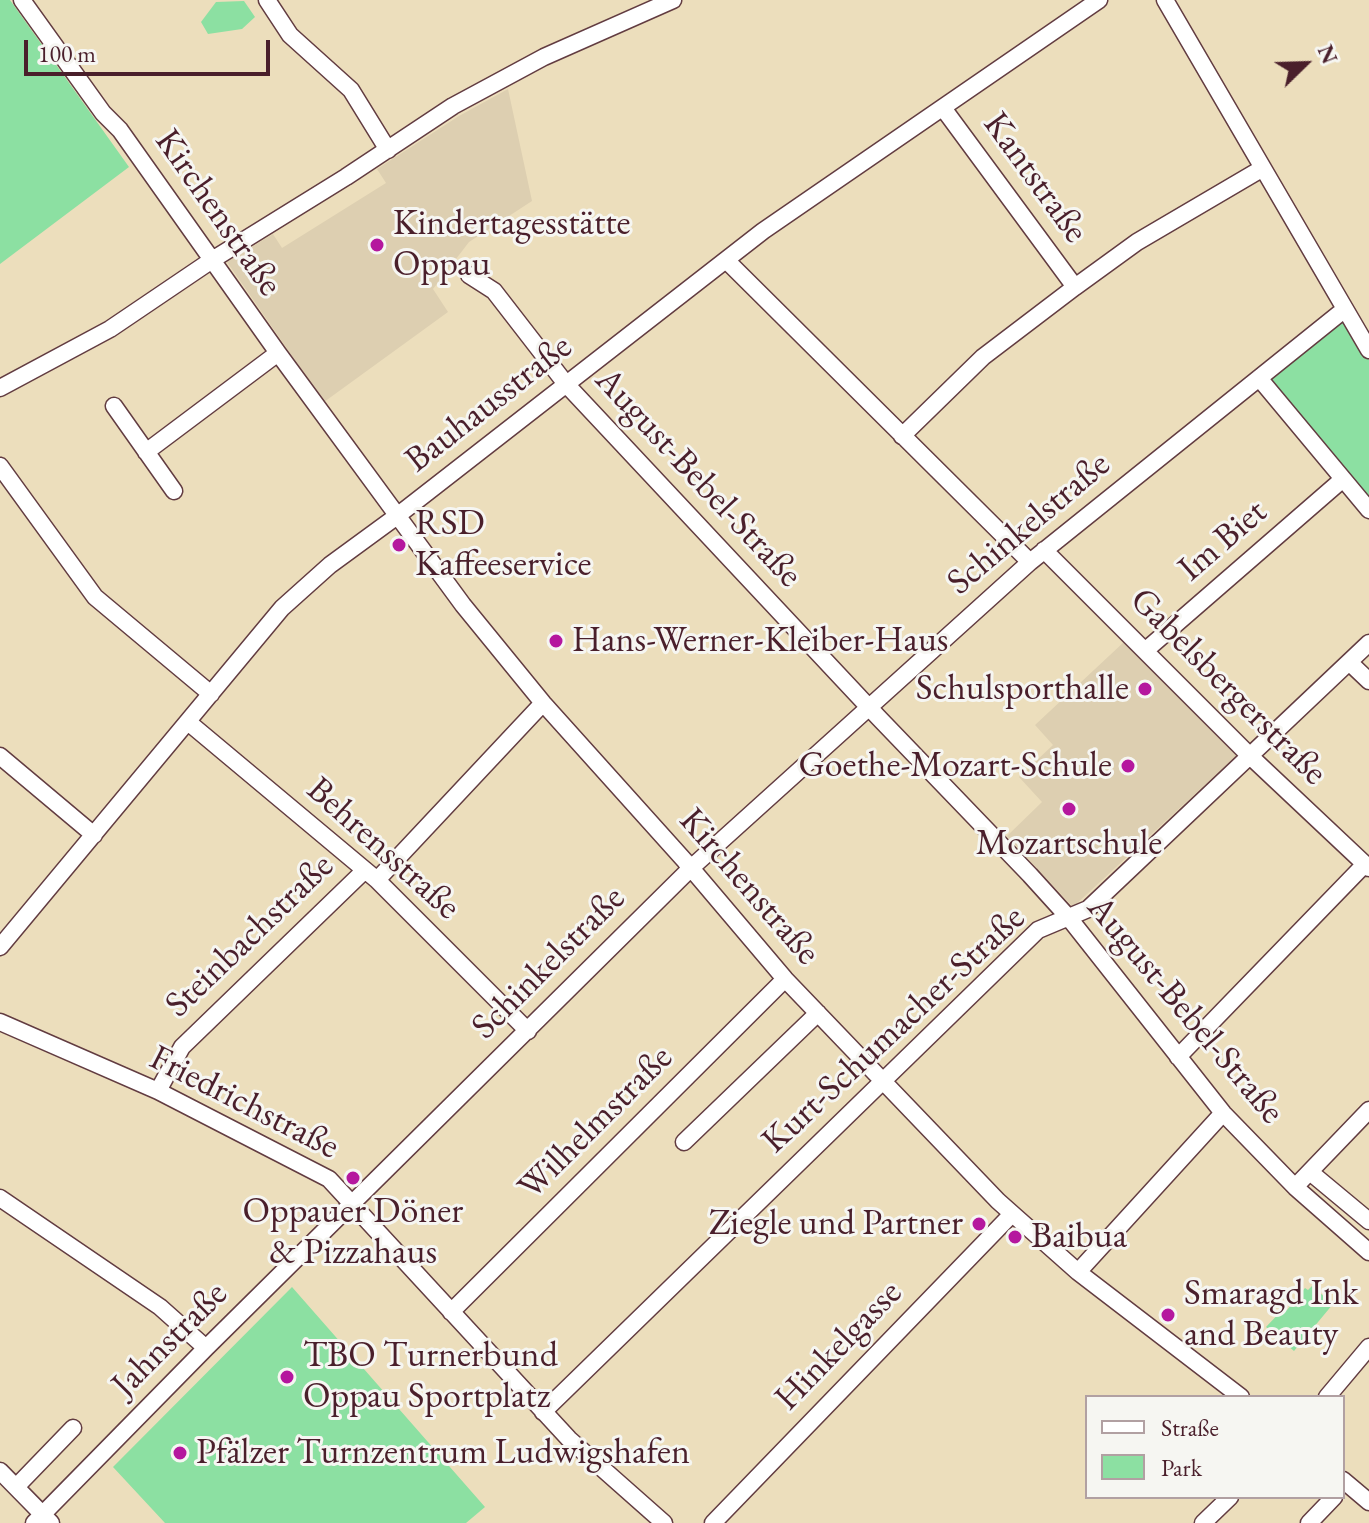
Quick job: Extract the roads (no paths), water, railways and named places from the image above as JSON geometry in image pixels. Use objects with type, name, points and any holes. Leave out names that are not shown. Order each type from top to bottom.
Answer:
[{"type":"street","name":"Kirchenstraße","points":[[22,0],[103,113],[120,130],[397,516],[463,605],[543,703],[691,868],[785,979],[1012,1214],[1078,1272],[1238,1395]]},
{"type":"street","points":[[267,0],[290,35],[351,90],[388,150]]},
{"type":"street","points":[[0,388],[110,329],[453,106],[544,57],[673,0]]},
{"type":"street","name":"Bauhausstraße","points":[[0,947],[282,608],[330,565],[763,231],[1099,0]]},
{"type":"street","points":[[1165,0],[1345,309],[1364,330],[1369,350]]},
{"type":"street","name":"Kantstraße","points":[[943,108],[1075,287]]},
{"type":"street","points":[[902,436],[983,357],[1075,287],[1137,242],[1263,168]]},
{"type":"street","points":[[726,260],[1030,562]]},
{"type":"street","name":"August-Bebel-Straße","points":[[469,275],[494,291],[566,384],[1069,918],[1223,1113],[1295,1187],[1369,1252]]},
{"type":"street","name":"Schinkelstraße","points":[[353,1203],[691,868],[869,707],[1044,550],[1345,309]]},
{"type":"street","name":"Kirchenstraße","points":[[146,452],[278,353]]},
{"type":"street","points":[[1259,378],[1369,510]]},
{"type":"street","points":[[114,406],[174,491]]},
{"type":"street","points":[[0,466],[95,597],[211,694]]},
{"type":"street","name":"Im Biet","points":[[1146,650],[1343,479]]},
{"type":"street","name":"Gabelsbergerstraße","points":[[1044,550],[1250,756],[1367,866]]},
{"type":"street","name":"Kurt-Schumacher-Straße","points":[[543,1412],[1038,930],[1088,909],[1369,643]]},
{"type":"street","points":[[1349,662],[1369,681]]},
{"type":"street","name":"Steinbachstraße","points":[[158,1091],[182,1047],[371,875],[543,703]]},
{"type":"street","name":"Behrensstraße","points":[[188,722],[371,875],[528,1031]]},
{"type":"street","points":[[0,756],[94,835]]},
{"type":"street","points":[[1178,1057],[1367,866]]},
{"type":"street","name":"Wilhelmstraße","points":[[451,1312],[785,979]]},
{"type":"street","points":[[684,1142],[818,1013]]},
{"type":"street","name":"Friedrichstraße","points":[[0,1022],[158,1091],[329,1179],[569,1439],[664,1523]]},
{"type":"street","points":[[1295,1187],[1369,1110]]},
{"type":"street","points":[[1078,1272],[1223,1113]]},
{"type":"street","points":[[1310,1172],[1369,1221]]},
{"type":"street","points":[[0,1198],[160,1307],[206,1348]]},
{"type":"street","name":"Jahnstraße","points":[[43,1520],[206,1348],[353,1203]]},
{"type":"street","name":"Hinkelgasse","points":[[713,1523],[1012,1214]]},
{"type":"street","points":[[1329,1395],[1369,1347]]},
{"type":"street","points":[[16,1487],[73,1428]]},
{"type":"street","points":[[0,1471],[43,1520]]},
{"type":"street","points":[[1345,1484],[1369,1502]]},
{"type":"street","points":[[1203,1523],[1228,1499]]},
{"type":"street","points":[[1309,1523],[1332,1499]]},
{"type":"place","name":"Kindertagesstätte Oppau","points":[[377,245]]},
{"type":"place","name":"RSD Kaffeeservice","points":[[399,545]]},
{"type":"place","name":"Hans-Werner-Kleiber-Haus","points":[[556,641]]},
{"type":"place","name":"Schulsporthalle","points":[[1145,689]]},
{"type":"place","name":"Goethe-Mozart-Schule","points":[[1128,766]]},
{"type":"place","name":"Mozartschule","points":[[1069,809]]},
{"type":"place","name":"Oppauer Döner & Pizzahaus","points":[[353,1178]]},
{"type":"place","name":"Ziegle und Partner","points":[[979,1224]]},
{"type":"place","name":"Baibua","points":[[1015,1237]]},
{"type":"place","name":"Smaragd Ink and Beauty","points":[[1168,1315]]},
{"type":"place","name":"TBO Turnerbund Oppau Sportplatz","points":[[287,1377]]},
{"type":"place","name":"Pfälzer Turnzentrum Ludwigshafen","points":[[180,1453]]}]
